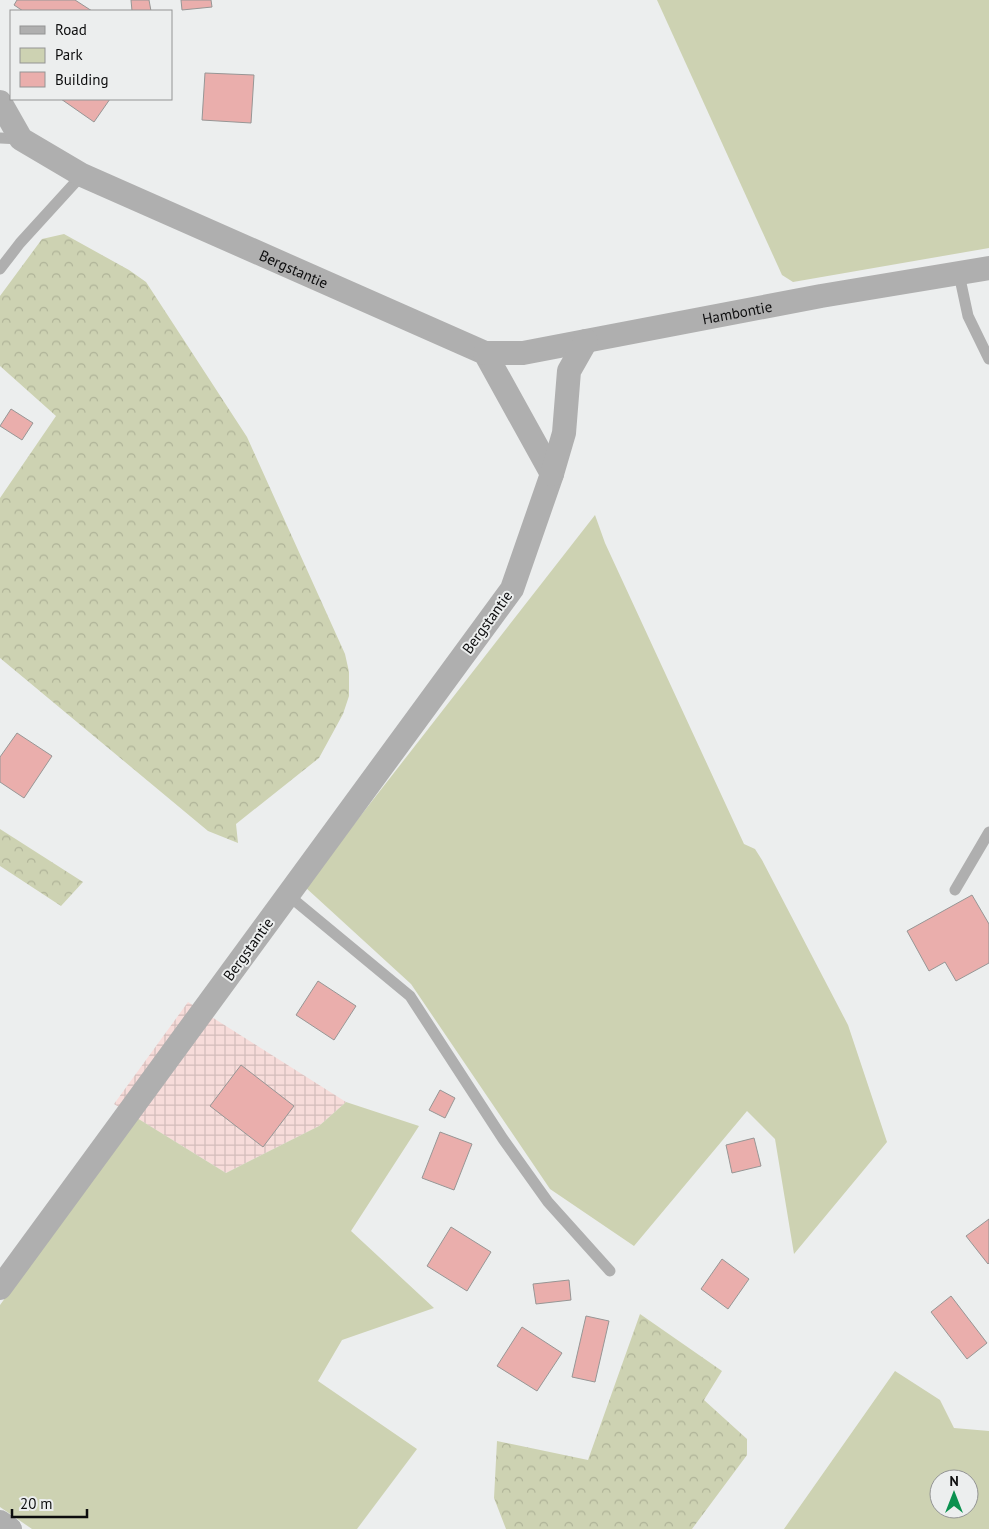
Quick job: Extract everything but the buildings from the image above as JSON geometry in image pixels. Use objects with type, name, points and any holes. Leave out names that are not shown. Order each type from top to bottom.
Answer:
[{"type":"street","name":"Bergstantie","points":[[0,102],[11,138],[82,174],[485,353]]},
{"type":"street","name":"Hambontie","points":[[485,353],[523,353],[821,296],[989,268]]},
{"type":"street","name":"Bergstantie","points":[[0,1288],[512,589],[552,474],[564,432],[569,370],[586,341]]},
{"type":"street","points":[[485,353],[552,474]]},
{"type":"street","points":[[0,1522],[10,1529]]},
{"type":"lane","points":[[0,269],[20,243],[82,174]]},
{"type":"lane","points":[[959,274],[968,316],[989,358]]},
{"type":"lane","points":[[955,890],[989,832]]},
{"type":"lane","points":[[288,895],[410,996],[503,1139],[542,1194],[610,1271]]},
{"type":"shaded area","points":[[188,1002],[346,1102],[319,1126],[226,1173],[114,1104]]},
{"type":"green space","points":[[657,0],[989,0],[989,248],[793,282],[782,275]]},
{"type":"green space","points":[[64,234],[129,270],[146,282],[247,437],[345,654],[349,672],[349,696],[343,714],[319,758],[236,824],[238,843],[208,831],[0,658],[0,498],[56,416],[0,366],[0,296],[42,239]]},
{"type":"green space","points":[[595,515],[605,543],[744,844],[755,849],[762,860],[848,1025],[887,1142],[794,1254],[775,1139],[747,1111],[634,1246],[550,1189],[411,984],[305,887]]},
{"type":"green space","points":[[0,829],[83,882],[61,906],[0,866]]},
{"type":"green space","points":[[346,1102],[419,1126],[351,1231],[434,1308],[342,1340],[318,1381],[417,1449],[357,1529],[32,1529],[0,1507],[0,1305],[137,1118],[226,1173],[319,1126]]},
{"type":"green space","points":[[640,1314],[722,1371],[704,1400],[747,1439],[747,1455],[692,1529],[506,1529],[494,1498],[497,1441],[588,1460]]},
{"type":"green space","points":[[895,1371],[940,1400],[954,1428],[989,1431],[989,1529],[784,1529]]}]
